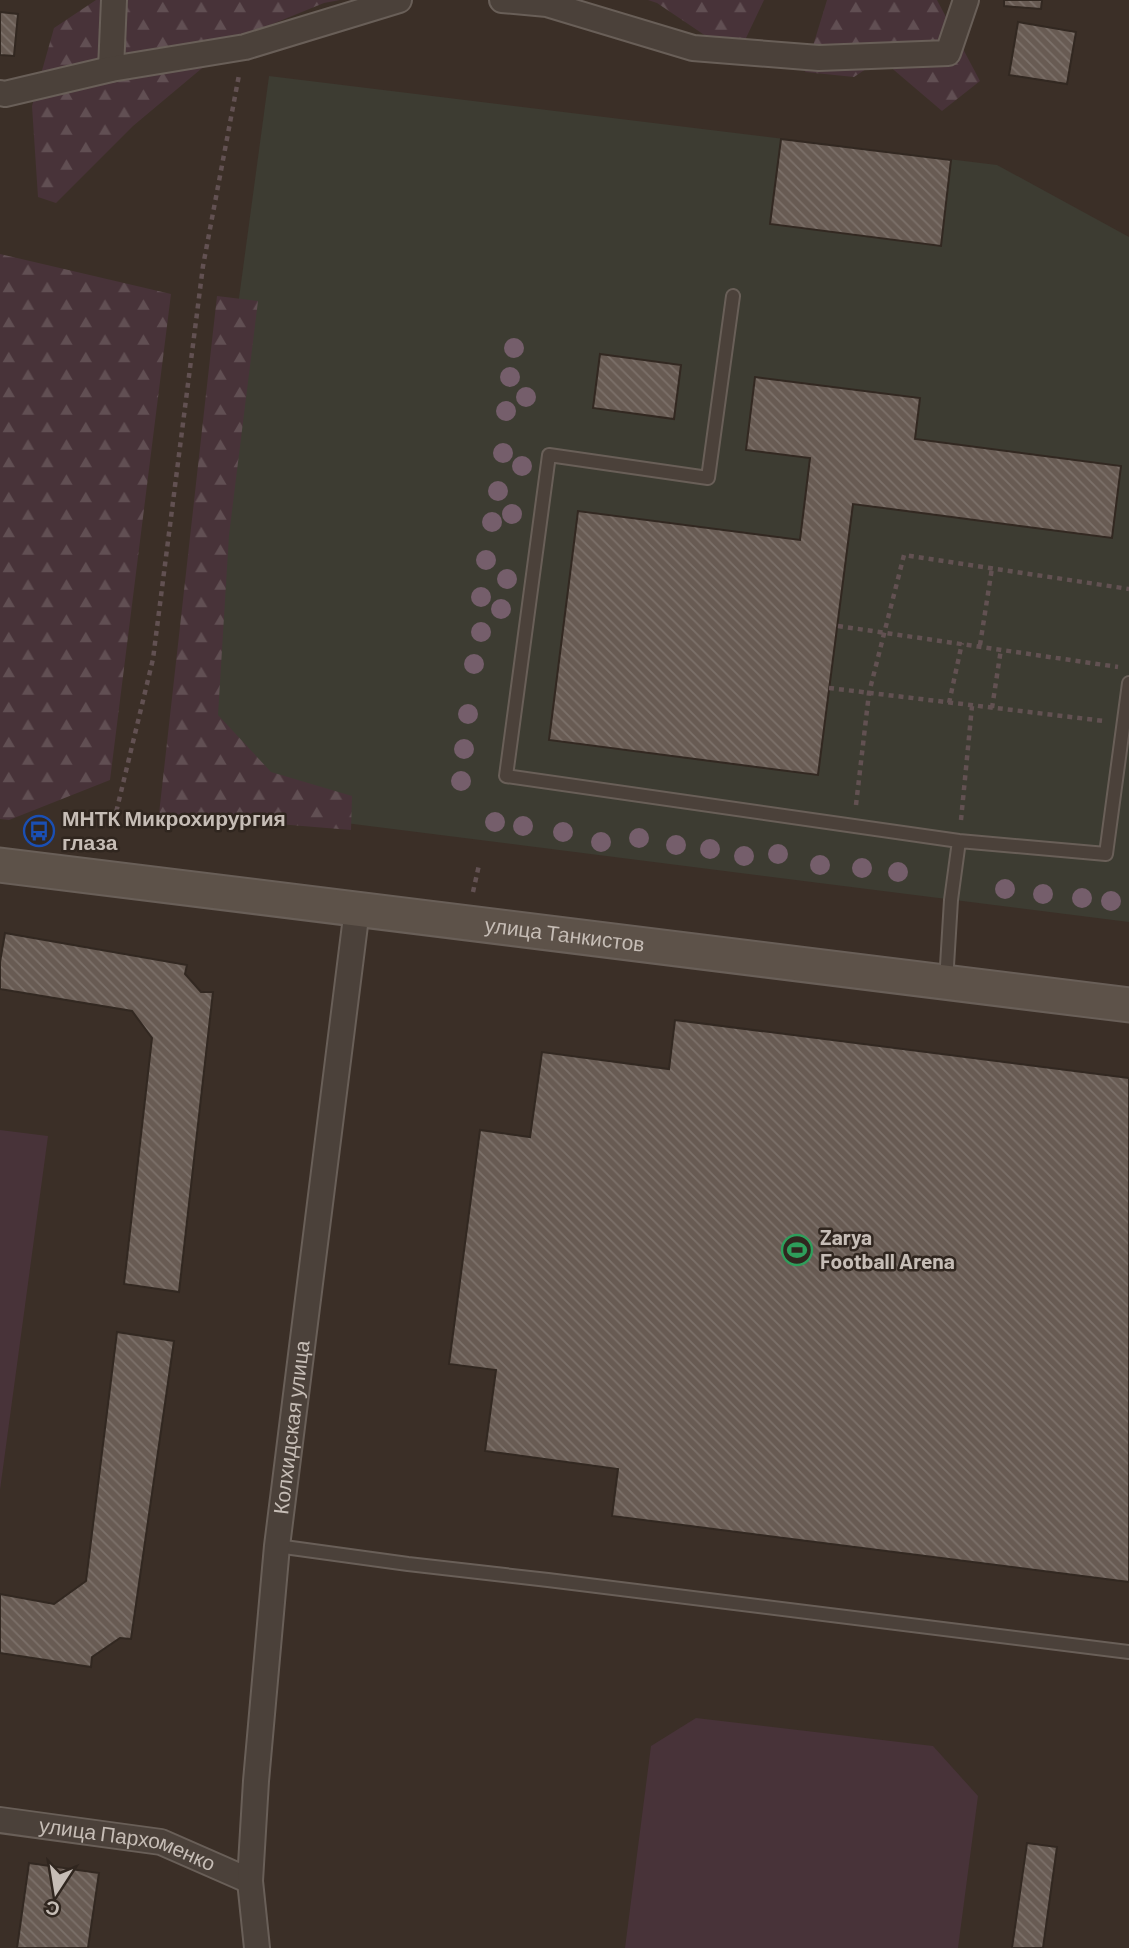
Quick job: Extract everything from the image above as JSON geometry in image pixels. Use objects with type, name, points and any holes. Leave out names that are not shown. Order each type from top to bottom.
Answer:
[{"type":"street","points":[[111,69],[114,0]]},
{"type":"street","points":[[2,100],[111,69],[244,47],[399,0]]},
{"type":"street","points":[[502,0],[547,4],[693,48],[819,58],[948,53],[966,0]]},
{"type":"street","name":"улица Танкистов","points":[[0,865],[1129,1005]]},
{"type":"street","name":"Колхидская улица","points":[[257,1948],[250,1881],[277,1546],[357,909]]},
{"type":"street","name":"улица Пархоменко","points":[[0,1820],[161,1842],[250,1881]]},
{"type":"lane","points":[[733,296],[708,478],[549,455],[506,776],[959,841],[1106,854],[1129,683]]},
{"type":"lane","points":[[946,982],[951,900],[959,841]]},
{"type":"lane","points":[[277,1546],[1129,1652]]},
{"type":"path","points":[[114,821],[153,659],[203,266],[244,47]]},
{"type":"path","points":[[854,826],[869,693],[904,555],[1129,589]]},
{"type":"path","points":[[980,645],[992,568]]},
{"type":"path","points":[[838,626],[1129,668]]},
{"type":"path","points":[[949,703],[962,643]]},
{"type":"path","points":[[992,708],[1001,649]]},
{"type":"path","points":[[829,688],[1124,723]]},
{"type":"path","points":[[959,841],[972,706]]},
{"type":"path","points":[[473,892],[479,865]]},
{"type":"shaded area","points":[[269,76],[997,165],[1129,237],[1129,922],[171,801]]},
{"type":"green space","points":[[96,0],[340,0],[324,3],[238,38],[133,126],[56,203],[38,197],[32,106],[54,28]]},
{"type":"green space","points":[[648,0],[764,0],[737,57],[657,3]]},
{"type":"green space","points":[[827,0],[937,0],[980,81],[942,111],[881,59],[854,77],[805,72]]},
{"type":"green space","points":[[0,254],[171,294],[110,780],[9,820],[0,819]]},
{"type":"green space","points":[[217,296],[258,301],[229,535],[218,715],[271,772],[352,796],[351,830],[159,814]]},
{"type":"green space","points":[[0,1130],[48,1136],[0,1490]]},
{"type":"green space","points":[[696,1718],[933,1746],[978,1796],[958,1948],[625,1948],[651,1746]]},
{"type":"building","points":[[1004,0],[1042,0],[1041,9],[1004,6]]},
{"type":"building","points":[[0,12],[18,14],[14,56],[0,55]]},
{"type":"building","points":[[1018,22],[1076,32],[1067,84],[1009,75]]},
{"type":"building","points":[[781,139],[951,160],[941,246],[770,224]]},
{"type":"building","points":[[600,354],[681,365],[674,419],[593,408]]},
{"type":"building","points":[[755,377],[920,398],[915,439],[1121,466],[1112,538],[853,504],[818,775],[549,740],[578,511],[800,540],[810,458],[746,450]]},
{"type":"building","points":[[5,933],[187,965],[185,974],[201,992],[213,992],[179,1292],[124,1284],[152,1038],[132,1011],[0,989],[0,962]]},
{"type":"building","name":"Zarya Football Arena","points":[[675,1020],[1129,1078],[1129,1582],[612,1516],[618,1469],[485,1451],[496,1370],[449,1364],[480,1130],[530,1137],[542,1052],[669,1069]]},
{"type":"building","points":[[117,1332],[174,1341],[131,1639],[120,1638],[92,1657],[91,1667],[0,1653],[0,1594],[54,1604],[86,1581]]},
{"type":"building","points":[[1027,1843],[1057,1847],[1043,1948],[1012,1948]]},
{"type":"building","points":[[29,1863],[99,1873],[88,1948],[17,1948]]},
{"type":"place","name":"МНТК Микрохирургия глаза","points":[[39,831]]},
{"type":"place","name":"Zarya Football Arena","points":[[797,1250]]}]
